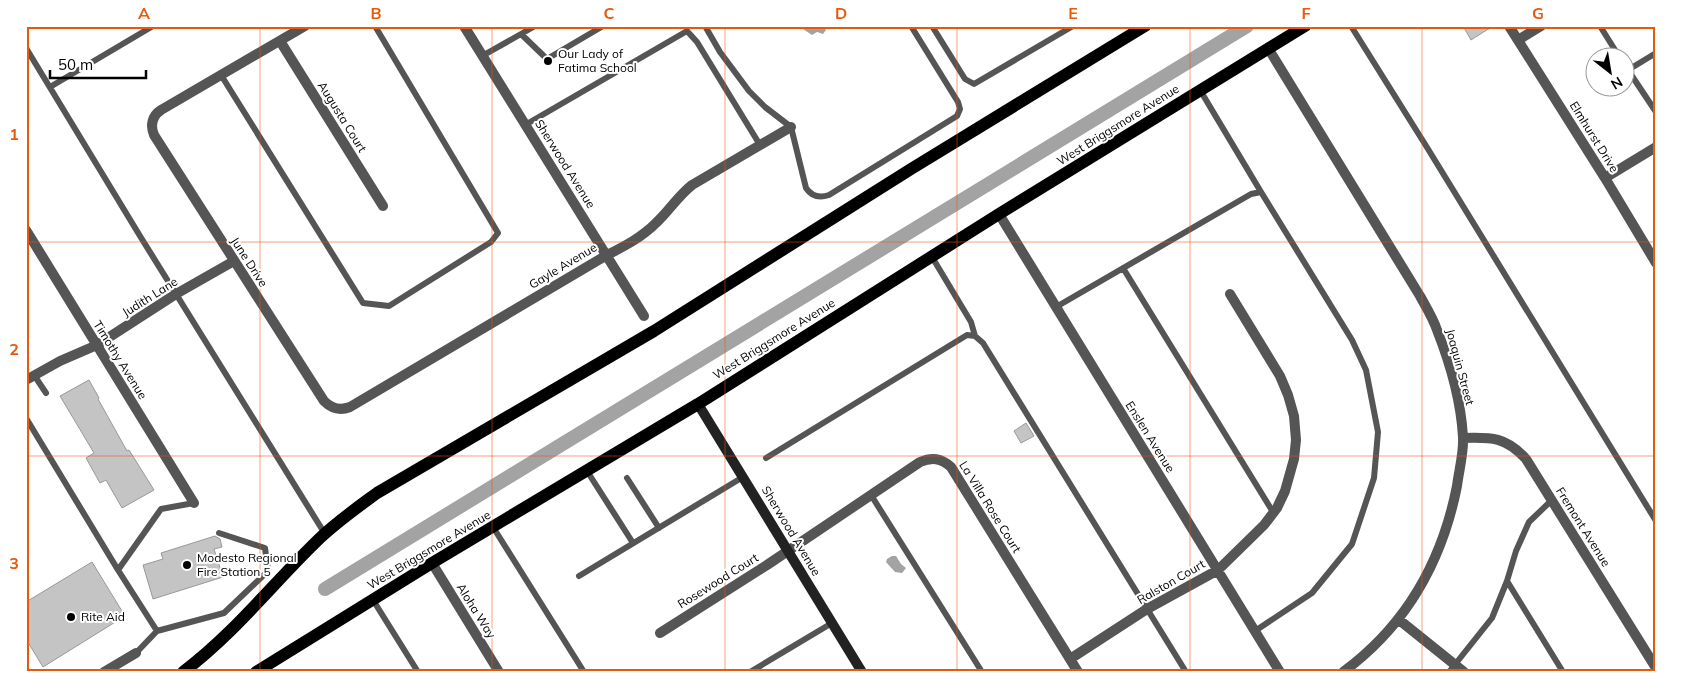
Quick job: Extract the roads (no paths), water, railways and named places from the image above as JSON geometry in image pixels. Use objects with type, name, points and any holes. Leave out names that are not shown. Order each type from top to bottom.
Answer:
[{"type":"main road","points":[[183,672],[223,638],[325,534],[348,514],[378,493],[654,331],[1032,94],[1145,26]]},
{"type":"main road","name":"West Briggsmore Avenue","points":[[256,672],[432,563],[698,404],[999,214],[1305,26]]},
{"type":"street","points":[[220,76],[305,26]]},
{"type":"street","name":"Sherwood Avenue","points":[[464,26],[644,316]]},
{"type":"street","name":"Elmhurst Drive","points":[[1509,26],[1656,263]]},
{"type":"street","points":[[1518,40],[1541,26]]},
{"type":"street","name":"Augusta Court","points":[[280,41],[383,206]]},
{"type":"street","name":"Joaquin Street","points":[[1268,48],[1420,296],[1437,329],[1456,393],[1463,438],[1454,497],[1444,536],[1433,564],[1419,590],[1398,619],[1355,663],[1343,672]]},
{"type":"street","name":"June Drive","points":[[220,76],[156,114],[152,122],[154,135],[324,402],[336,409]]},
{"type":"street","name":"Gayle Avenue","points":[[336,409],[350,407],[606,255],[636,240],[656,223],[685,190],[698,180],[791,127]]},
{"type":"street","points":[[1605,178],[1656,147]]},
{"type":"street","name":"Enslen Avenue","points":[[999,214],[1280,672]]},
{"type":"street","name":"Timothy Avenue","points":[[26,230],[194,503]]},
{"type":"street","name":"Judith Lane","points":[[30,377],[60,360],[97,345],[176,294],[234,261]]},
{"type":"street","name":"Ralston Court","points":[[1070,659],[1147,609],[1218,570],[1258,532],[1273,512],[1285,491],[1294,459],[1296,440],[1294,416],[1280,376],[1230,294]]},
{"type":"street","name":"Sherwood Avenue","points":[[698,404],[862,672]]},
{"type":"street","name":"Fremont Avenue","points":[[1463,438],[1506,441],[1526,459],[1656,668]]},
{"type":"street","name":"La Villa Rose Court","points":[[788,550],[920,462],[929,459],[938,459],[946,462],[951,467],[1078,672]]},
{"type":"street","name":"Rosewood Court","points":[[660,633],[788,550]]},
{"type":"street","name":"Aloha Way","points":[[432,563],[499,672]]},
{"type":"street","points":[[1398,619],[1451,668],[1464,672]]},
{"type":"street","points":[[104,672],[136,653]]},
{"type":"lane","points":[[50,87],[153,26]]},
{"type":"lane","points":[[220,76],[363,303],[389,306],[491,242],[498,233],[375,26]]},
{"type":"lane","points":[[482,56],[535,26]]},
{"type":"lane","points":[[521,34],[546,59],[603,26]]},
{"type":"lane","points":[[705,26],[720,52],[749,91],[765,107],[791,127],[806,188],[813,195],[824,197],[957,116],[960,109],[958,102],[911,26]]},
{"type":"lane","points":[[932,26],[965,78],[974,84],[1072,26]]},
{"type":"lane","points":[[1351,26],[1656,521]]},
{"type":"lane","points":[[1600,26],[1614,48]]},
{"type":"lane","points":[[525,125],[686,32],[698,42],[760,145]]},
{"type":"lane","points":[[26,48],[325,534]]},
{"type":"lane","points":[[1634,63],[1656,53]]},
{"type":"lane","points":[[1634,79],[1656,112]]},
{"type":"lane","points":[[1200,90],[1260,192],[1352,340],[1366,370],[1378,432],[1374,478],[1352,544],[1312,593],[1256,631]]},
{"type":"lane","points":[[1056,307],[1251,194],[1260,192]]},
{"type":"lane","points":[[932,257],[972,322],[975,336]]},
{"type":"lane","points":[[1124,268],[1273,512]]},
{"type":"lane","points":[[766,458],[967,335],[975,336],[984,343],[1186,672]]},
{"type":"lane","points":[[30,377],[46,393]]},
{"type":"lane","points":[[26,418],[157,631]]},
{"type":"lane","points":[[587,470],[633,543]]},
{"type":"lane","points":[[579,576],[743,477]]},
{"type":"lane","points":[[627,478],[659,528]]},
{"type":"lane","points":[[871,495],[982,672]]},
{"type":"lane","points":[[1451,668],[1492,618],[1528,522],[1552,500]]},
{"type":"lane","points":[[118,570],[161,509],[194,503]]},
{"type":"lane","points":[[493,527],[584,672]]},
{"type":"lane","points":[[136,653],[157,631],[224,613],[268,570],[265,548],[219,533]]},
{"type":"lane","points":[[1507,581],[1563,672]]},
{"type":"lane","points":[[373,600],[418,672]]},
{"type":"lane","points":[[750,672],[832,623]]},
{"type":"waterway","points":[[325,589],[1247,26]]},
{"type":"place","name":"Our Lady of Fatima School","points":[[548,61]]},
{"type":"place","name":"Modesto Regional Fire Station 5","points":[[187,565]]},
{"type":"place","name":"Rite Aid","points":[[71,617]]}]
